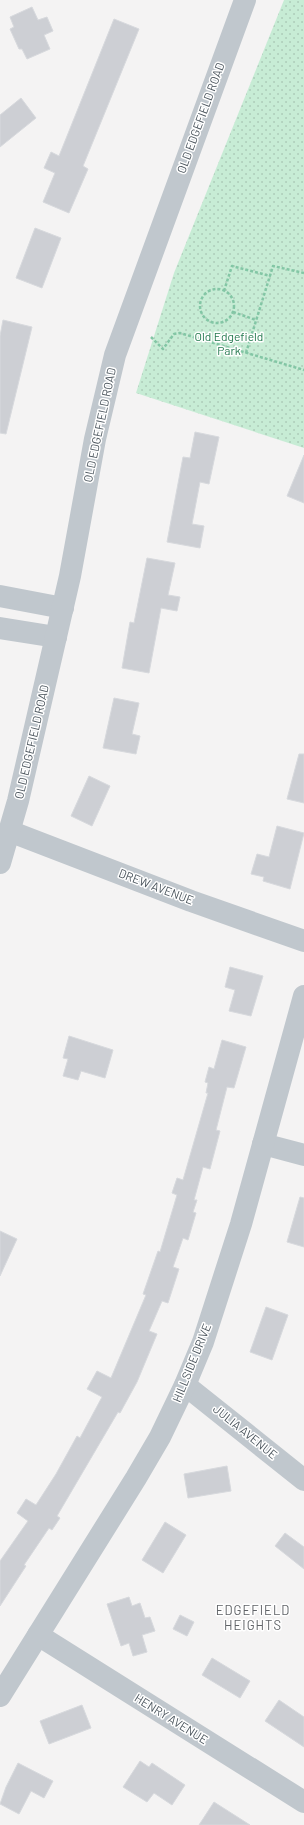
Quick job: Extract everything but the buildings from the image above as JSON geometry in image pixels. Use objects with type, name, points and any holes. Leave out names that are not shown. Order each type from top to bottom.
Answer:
[{"type":"street","name":"OLD EDGEFIELD ROAD","points":[[0,863],[18,802],[56,637],[104,397],[115,355],[245,0]]},
{"type":"street","points":[[0,596],[62,608]]},
{"type":"street","points":[[0,628],[56,637]]},
{"type":"street","name":"DREW AVENUE","points":[[9,831],[191,901],[304,941]]},
{"type":"street","name":"HILLSIDE DRIVE","points":[[0,1696],[136,1478],[160,1437],[185,1384],[203,1342],[241,1224],[304,996]]},
{"type":"street","points":[[263,1144],[304,1155]]},
{"type":"street","name":"JULIA AVENUE","points":[[185,1384],[304,1480]]},
{"type":"street","name":"HENRY AVENUE","points":[[38,1635],[304,1802]]},
{"type":"path","points":[[224,291],[232,266],[270,276]]},
{"type":"path","points":[[246,353],[273,266],[304,273]]},
{"type":"path","points":[[219,289],[224,291],[231,296],[233,300],[233,312],[226,320],[218,323],[208,320],[201,311],[202,300],[208,292],[219,289]]},
{"type":"path","points":[[233,312],[256,320]]},
{"type":"path","points":[[152,337],[163,349],[177,332],[304,370]]},
{"type":"green space","name":"Old Edgefield Park","points":[[284,0],[304,0],[304,448],[136,393],[174,273]]},
{"type":"district","name":"EDGEFIELD HEIGHTS","points":[[253,1618]]}]
